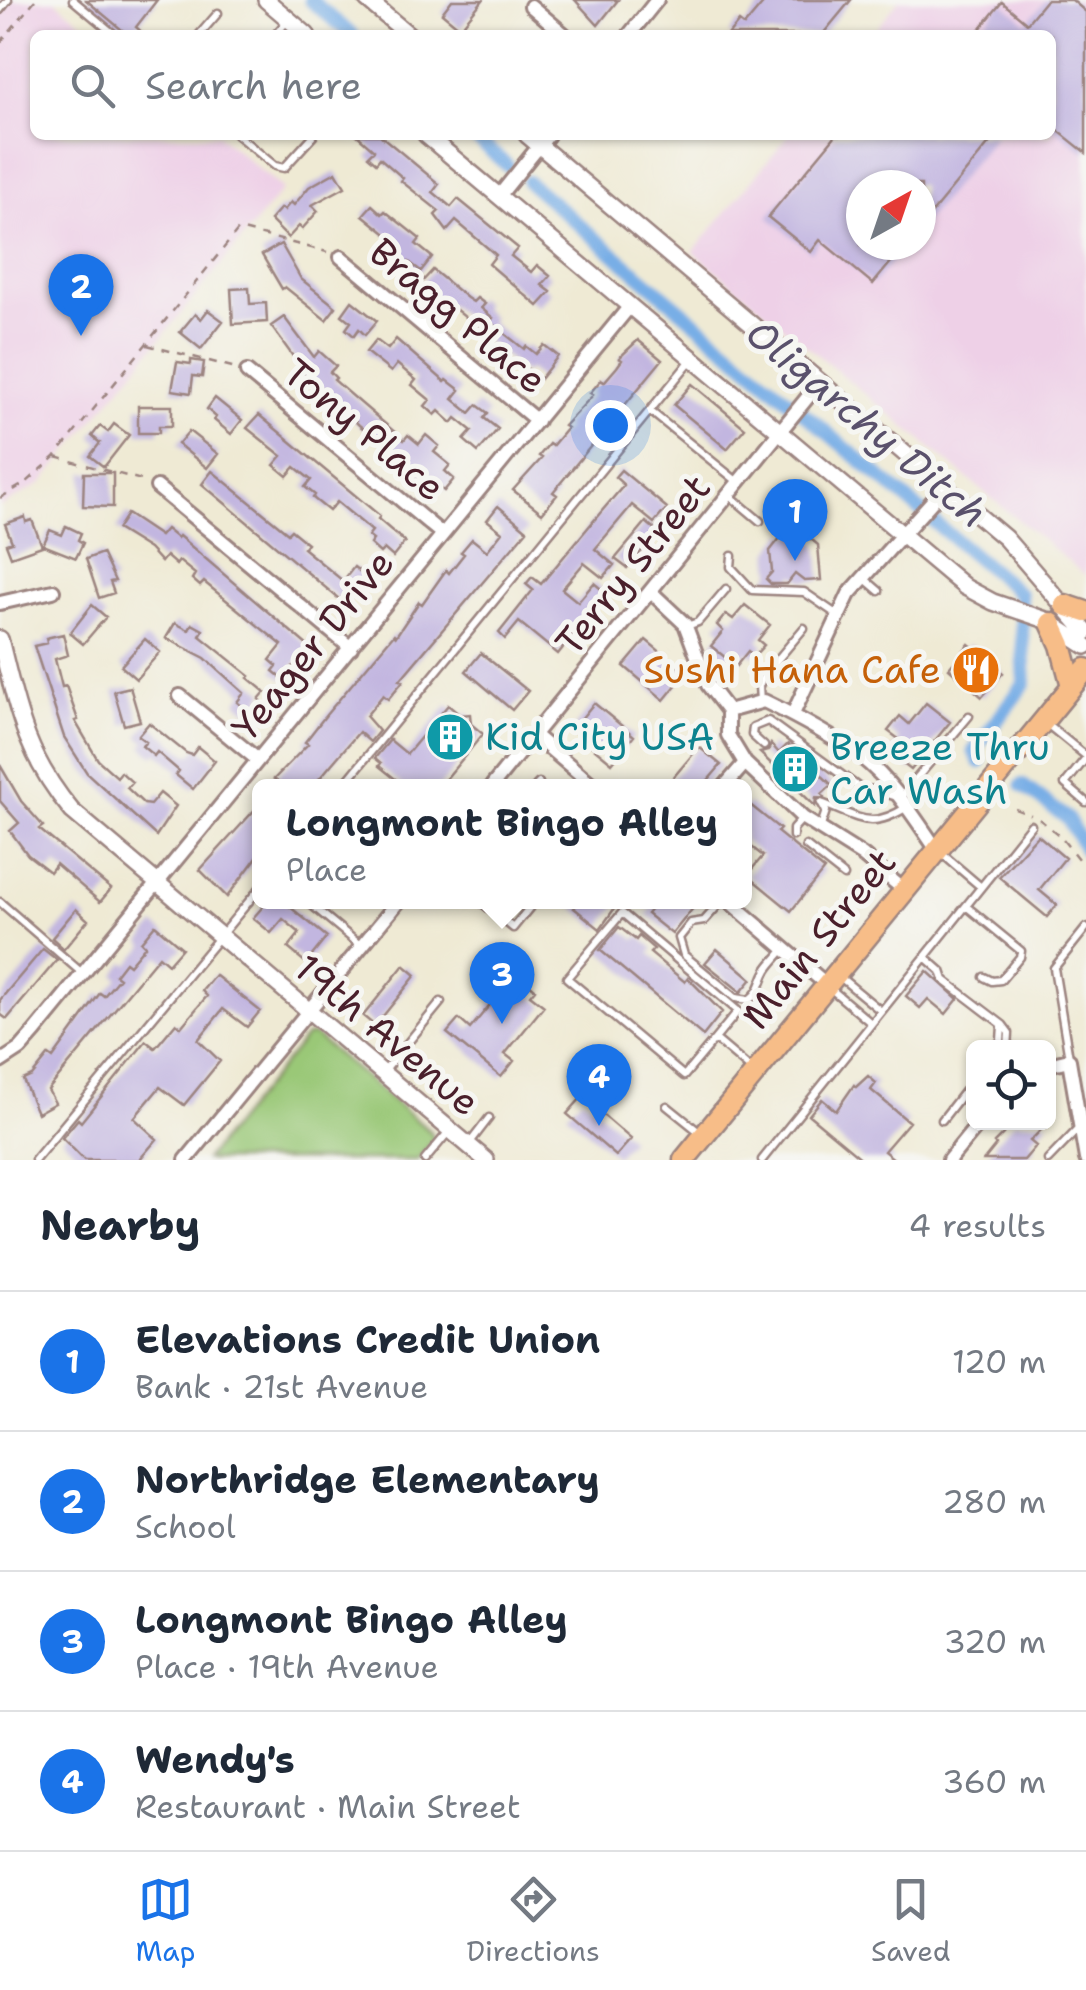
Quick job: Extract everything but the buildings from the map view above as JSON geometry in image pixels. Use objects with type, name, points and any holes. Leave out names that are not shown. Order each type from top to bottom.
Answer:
[{"type":"highway","points":[[1064,605],[1086,612]]},
{"type":"highway","points":[[1051,623],[1079,678]]},
{"type":"highway","name":"Main Street","points":[[698,1151],[755,1073],[1079,678]]},
{"type":"street","points":[[266,0],[302,30]]},
{"type":"street","points":[[367,0],[403,30]]},
{"type":"street","points":[[632,30],[657,0]]},
{"type":"street","points":[[531,6],[559,30]]},
{"type":"street","points":[[432,140],[965,587],[1051,623],[1086,646]]},
{"type":"street","points":[[498,196],[537,140]]},
{"type":"street","points":[[540,140],[1005,538],[1086,632]]},
{"type":"street","name":"Bragg Place","points":[[341,257],[537,420]]},
{"type":"street","name":"Yeager Drive","points":[[0,1062],[28,1041],[630,306]]},
{"type":"street","name":"Tony Place","points":[[247,372],[442,534]]},
{"type":"street","name":"Terry Street","points":[[498,779],[820,382]]},
{"type":"street","points":[[156,487],[351,648]]},
{"type":"street","points":[[793,714],[849,594],[945,487]]},
{"type":"street","points":[[0,603],[53,591]]},
{"type":"street","points":[[652,592],[686,627],[708,685],[728,711],[728,735],[745,763],[803,818],[862,855],[904,890]]},
{"type":"street","name":"19th Avenue","points":[[0,639],[34,757],[50,785],[72,811],[486,1160]]},
{"type":"street","points":[[180,696],[258,760]]},
{"type":"street","points":[[728,711],[764,701],[793,714],[863,759],[904,803],[937,850]]},
{"type":"street","points":[[534,735],[586,779]]},
{"type":"street","points":[[731,779],[745,763]]},
{"type":"street","points":[[186,1160],[392,909]]},
{"type":"street","points":[[739,909],[831,979]]},
{"type":"street","points":[[1056,1066],[1070,1067],[1086,1160]]},
{"type":"street","points":[[948,1160],[973,1130]]},
{"type":"lane","points":[[0,10],[8,0]]},
{"type":"lane","points":[[73,0],[110,30]]},
{"type":"lane","points":[[203,30],[218,13]]},
{"type":"lane","points":[[279,30],[288,19]]},
{"type":"lane","points":[[243,140],[275,166],[284,168],[309,140]]},
{"type":"lane","points":[[349,779],[692,359]]},
{"type":"lane","points":[[650,410],[738,482]]},
{"type":"lane","points":[[728,494],[760,521]]},
{"type":"lane","points":[[732,556],[730,567],[752,590],[804,592],[839,616]]},
{"type":"lane","points":[[864,578],[880,591]]},
{"type":"lane","points":[[686,627],[698,622],[726,589]]},
{"type":"lane","points":[[760,702],[763,678],[804,628]]},
{"type":"lane","points":[[820,829],[826,811],[822,803],[874,823],[886,820],[904,803],[968,716]]},
{"type":"lane","points":[[764,746],[752,735],[753,727],[768,720],[861,789],[875,790],[904,803]]},
{"type":"lane","points":[[1043,721],[1086,757],[1065,784],[1086,802]]},
{"type":"lane","points":[[793,836],[793,829],[803,818]]},
{"type":"lane","points":[[762,1160],[1031,825]]},
{"type":"lane","points":[[806,846],[844,876]]},
{"type":"lane","points":[[937,850],[981,887]]},
{"type":"lane","points":[[35,1160],[252,898]]},
{"type":"lane","points":[[0,902],[82,974]]},
{"type":"lane","points":[[966,906],[1021,951],[1001,980],[984,977]]},
{"type":"lane","points":[[316,909],[361,946]]},
{"type":"lane","points":[[490,909],[513,928],[528,909]]},
{"type":"lane","points":[[715,909],[704,921],[691,923],[679,938],[680,946],[684,954],[736,998],[749,1000],[759,992],[765,973],[786,948]]},
{"type":"lane","points":[[622,913],[738,1011],[715,1039],[684,1076],[568,978],[622,913]]},
{"type":"lane","points":[[1070,1067],[1054,968],[1086,928]]},
{"type":"lane","points":[[924,958],[941,971],[944,980],[1002,1025],[1009,1033],[1009,1040]]},
{"type":"lane","points":[[831,979],[882,1011]]},
{"type":"lane","points":[[831,979],[871,1024]]},
{"type":"lane","points":[[383,1074],[441,1002]]},
{"type":"lane","points":[[1001,1040],[1002,1025]]},
{"type":"lane","points":[[715,1039],[755,1073]]},
{"type":"lane","points":[[942,1120],[966,1089]]},
{"type":"lane","points":[[667,1106],[698,1151]]},
{"type":"lane","points":[[468,1145],[489,1118]]},
{"type":"lane","points":[[1048,1160],[1080,1127]]},
{"type":"lane","points":[[425,1160],[450,1130]]},
{"type":"path","points":[[0,43],[35,0]]},
{"type":"path","points":[[0,498],[27,482],[55,456],[239,229],[341,257]]},
{"type":"path","points":[[146,345],[247,372]]},
{"type":"path","points":[[55,456],[136,477],[156,487]]},
{"type":"path","points":[[1015,808],[1052,828],[1082,864]]},
{"type":"shaded area","points":[[0,0],[55,0],[92,30],[30,30],[30,140],[224,140],[283,189],[42,483],[0,507]]},
{"type":"shaded area","points":[[899,0],[1086,0],[1086,576],[693,252],[785,140],[1056,140],[1056,30],[875,30]]},
{"type":"green space","points":[[314,1035],[431,1132],[434,1140],[417,1160],[205,1160],[306,1036]]},
{"type":"waterway","name":"Oligarchy Ditch","points":[[310,0],[346,30]]},
{"type":"waterway","name":"Oligarchy Ditch","points":[[478,140],[507,165]]},
{"type":"waterway","name":"Oligarchy Ditch","points":[[528,182],[1020,594],[1025,683],[974,751],[980,762]]},
{"type":"waterway","name":"Oligarchy Ditch","points":[[1022,785],[1068,819],[1086,851]]},
{"type":"place","name":"Northridge Elementary","points":[[81,336]]},
{"type":"place","name":"Elevations Credit Union","points":[[795,561]]},
{"type":"place","name":"Sushi Hana Cafe","points":[[976,670]]},
{"type":"place","name":"Kid City USA","points":[[450,737]]},
{"type":"place","name":"Breeze Thru Car Wash","points":[[795,769]]},
{"type":"place","name":"Longmont Bingo Alley","points":[[502,1024]]},
{"type":"place","name":"Wendy's","points":[[599,1126]]}]
